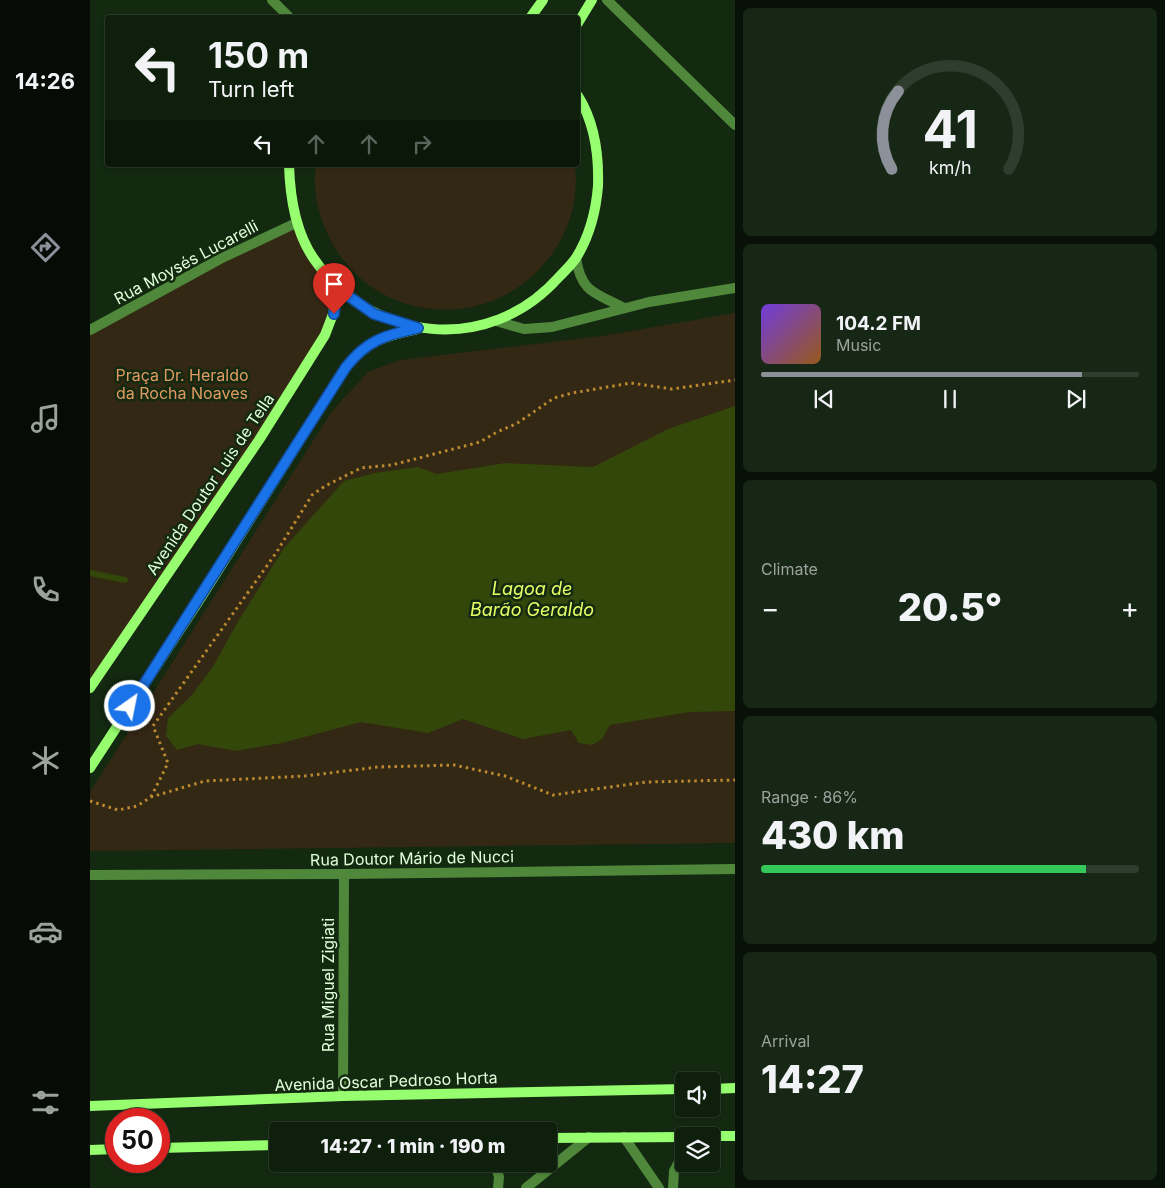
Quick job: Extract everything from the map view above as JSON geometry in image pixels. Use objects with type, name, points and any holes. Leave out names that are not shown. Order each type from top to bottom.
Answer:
[{"type":"main road","points":[[532,15],[543,0]]},
{"type":"main road","points":[[580,20],[592,0]]},
{"type":"main road","points":[[289,167],[290,195],[296,223],[313,258],[337,288],[374,314],[418,328],[458,330],[496,321],[541,296],[576,258],[596,210],[599,158],[586,110],[580,100]]},
{"type":"main road","name":"Avenida Doutor Luis de Tella","points":[[90,688],[253,448],[325,335],[334,314],[337,288]]},
{"type":"main road","points":[[90,768],[200,599],[346,367],[358,352],[384,336],[418,328]]},
{"type":"main road","points":[[720,1089],[735,1088]]},
{"type":"main road","name":"Avenida Oscar Pedroso Horta","points":[[90,1106],[343,1096],[675,1089]]},
{"type":"main road","points":[[720,1136],[735,1136]]},
{"type":"main road","points":[[557,1138],[675,1137]]},
{"type":"main road","points":[[170,1148],[269,1145]]},
{"type":"main road","points":[[90,1159],[93,1150]]},
{"type":"street","points":[[272,0],[287,15]]},
{"type":"street","points":[[607,0],[735,125]]},
{"type":"street","name":"Rua Moysés Lucarelli","points":[[90,330],[220,259],[296,223]]},
{"type":"street","points":[[576,258],[582,282],[588,290],[624,308]]},
{"type":"street","points":[[496,321],[524,328],[552,327],[594,318],[624,308],[735,288]]},
{"type":"street","name":"Rua Doutor Mário de Nucci","points":[[90,875],[344,874],[735,868]]},
{"type":"street","name":"Rua Miguel Zigiati","points":[[343,1096],[344,874]]},
{"type":"street","points":[[526,1188],[589,1137]]},
{"type":"street","points":[[624,1137],[659,1188]]},
{"type":"street","points":[[673,1188],[675,1169]]},
{"type":"street","points":[[497,1172],[498,1188]]},
{"type":"path","points":[[151,797],[168,763],[154,726],[276,553],[312,495],[324,486],[361,468],[392,465],[480,442],[516,424],[554,398],[572,392],[631,383],[672,389],[735,380]]},
{"type":"path","points":[[90,801],[118,810],[137,806],[151,797],[205,781],[305,776],[378,767],[454,765],[505,776],[553,795],[646,782],[735,780]]},
{"type":"green space","points":[[316,167],[575,167],[576,185],[571,214],[560,241],[537,272],[508,293],[476,306],[442,310],[408,304],[376,290],[349,267],[328,235],[321,218],[315,192]]},
{"type":"green space","name":"Praça Dr. Heraldo da Rocha Noaves","points":[[296,223],[337,288],[325,335],[90,685],[90,330]]},
{"type":"green space","points":[[735,313],[735,843],[90,851],[90,792],[332,411],[368,372],[400,360],[602,336]]},
{"type":"water","name":"Lagoa de Barão Geraldo","points":[[735,406],[735,711],[690,712],[610,725],[602,739],[592,745],[579,743],[571,730],[523,739],[463,719],[428,733],[361,722],[282,743],[236,751],[198,744],[177,750],[166,736],[168,718],[191,696],[212,668],[239,620],[284,548],[344,481],[375,473],[417,467],[437,474],[505,463],[593,467],[668,429]]},
{"type":"waterway","points":[[90,573],[125,580]]},
{"type":"route","points":[[130,706],[200,599],[346,367],[358,352],[384,336],[418,328],[374,314],[337,288],[334,314]]}]
